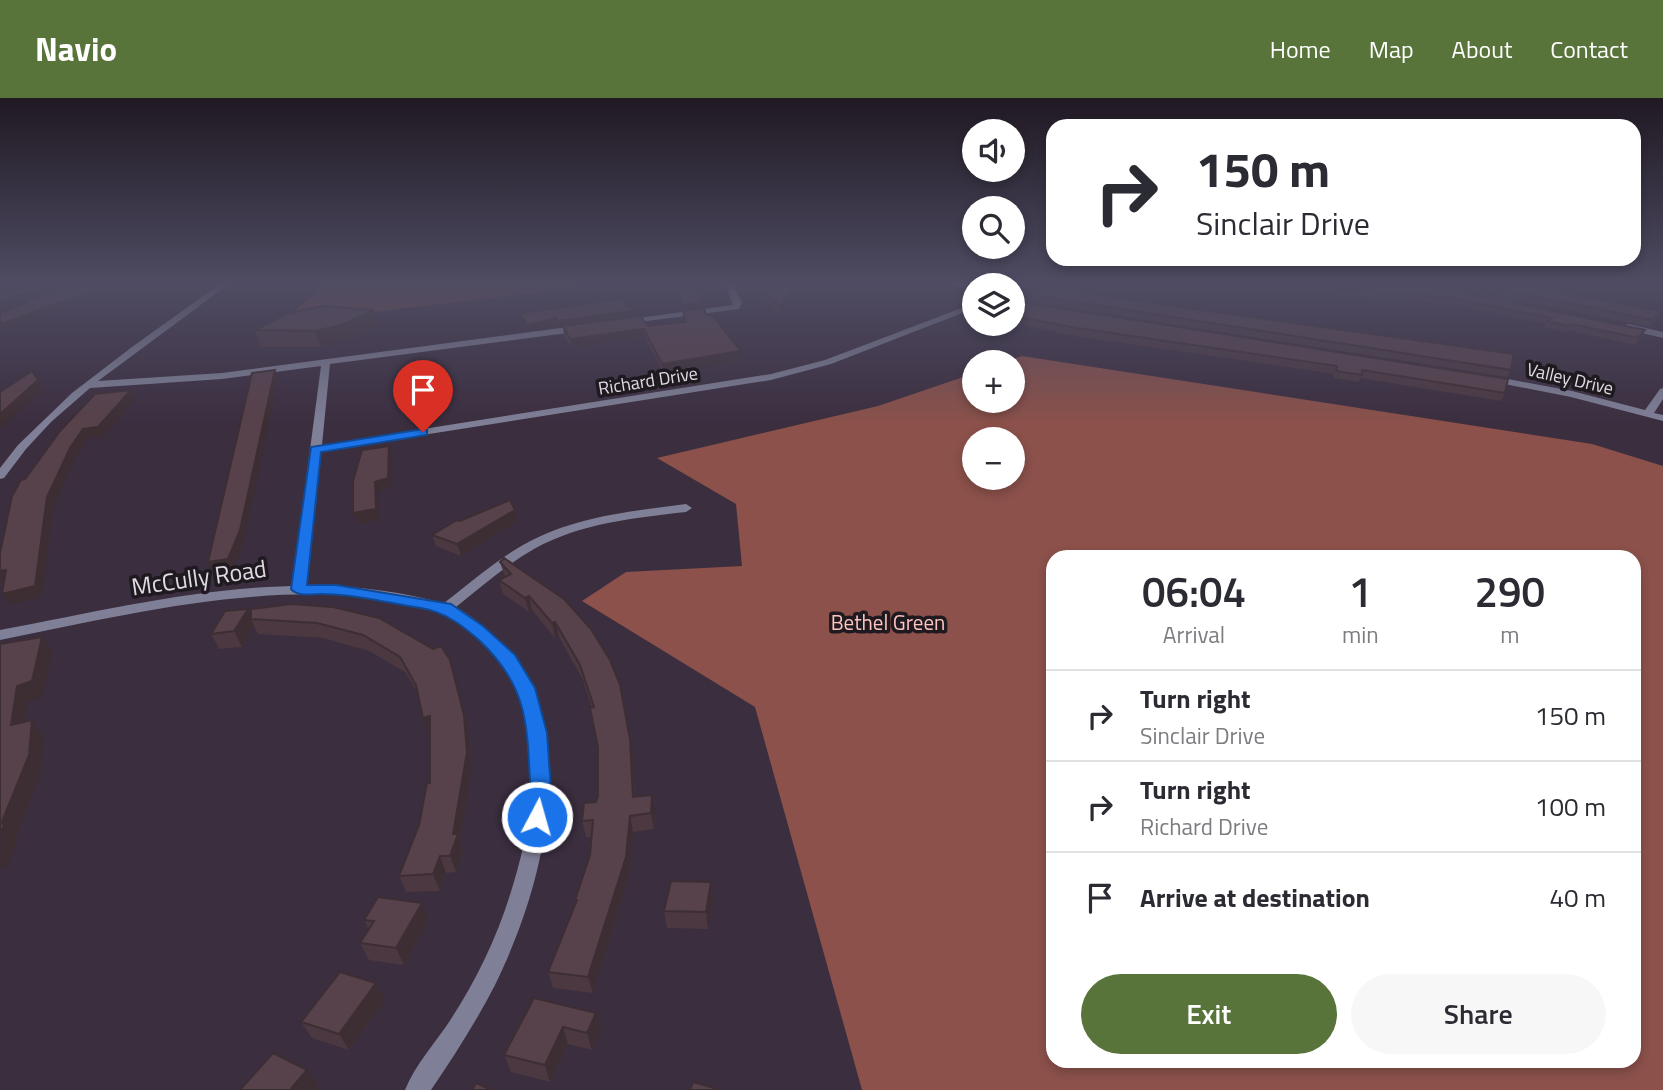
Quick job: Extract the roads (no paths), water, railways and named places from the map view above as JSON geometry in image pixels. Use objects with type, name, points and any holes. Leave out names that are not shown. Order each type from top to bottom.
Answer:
[{"type":"street","points":[[0,476],[44,423],[88,385],[163,330]]},
{"type":"street","points":[[88,385],[187,379],[566,330]]},
{"type":"street","name":"Richard Drive","points":[[315,449],[771,377],[828,362],[910,330]]},
{"type":"street","points":[[1642,330],[1663,335]]},
{"type":"street","points":[[299,589],[326,362]]},
{"type":"street","name":"Valley Drive","points":[[1478,377],[1572,394],[1663,418]]},
{"type":"street","points":[[1648,414],[1663,391]]},
{"type":"street","points":[[446,608],[530,547],[565,531],[627,516],[686,508]]},
{"type":"street","name":"McCully Road","points":[[0,635],[203,599],[299,589],[348,591],[446,608],[477,629],[509,659],[526,688],[537,733],[541,790],[528,870],[496,960],[417,1090]]},
{"type":"park label","name":"Bethel Green","points":[[888,623]]}]
